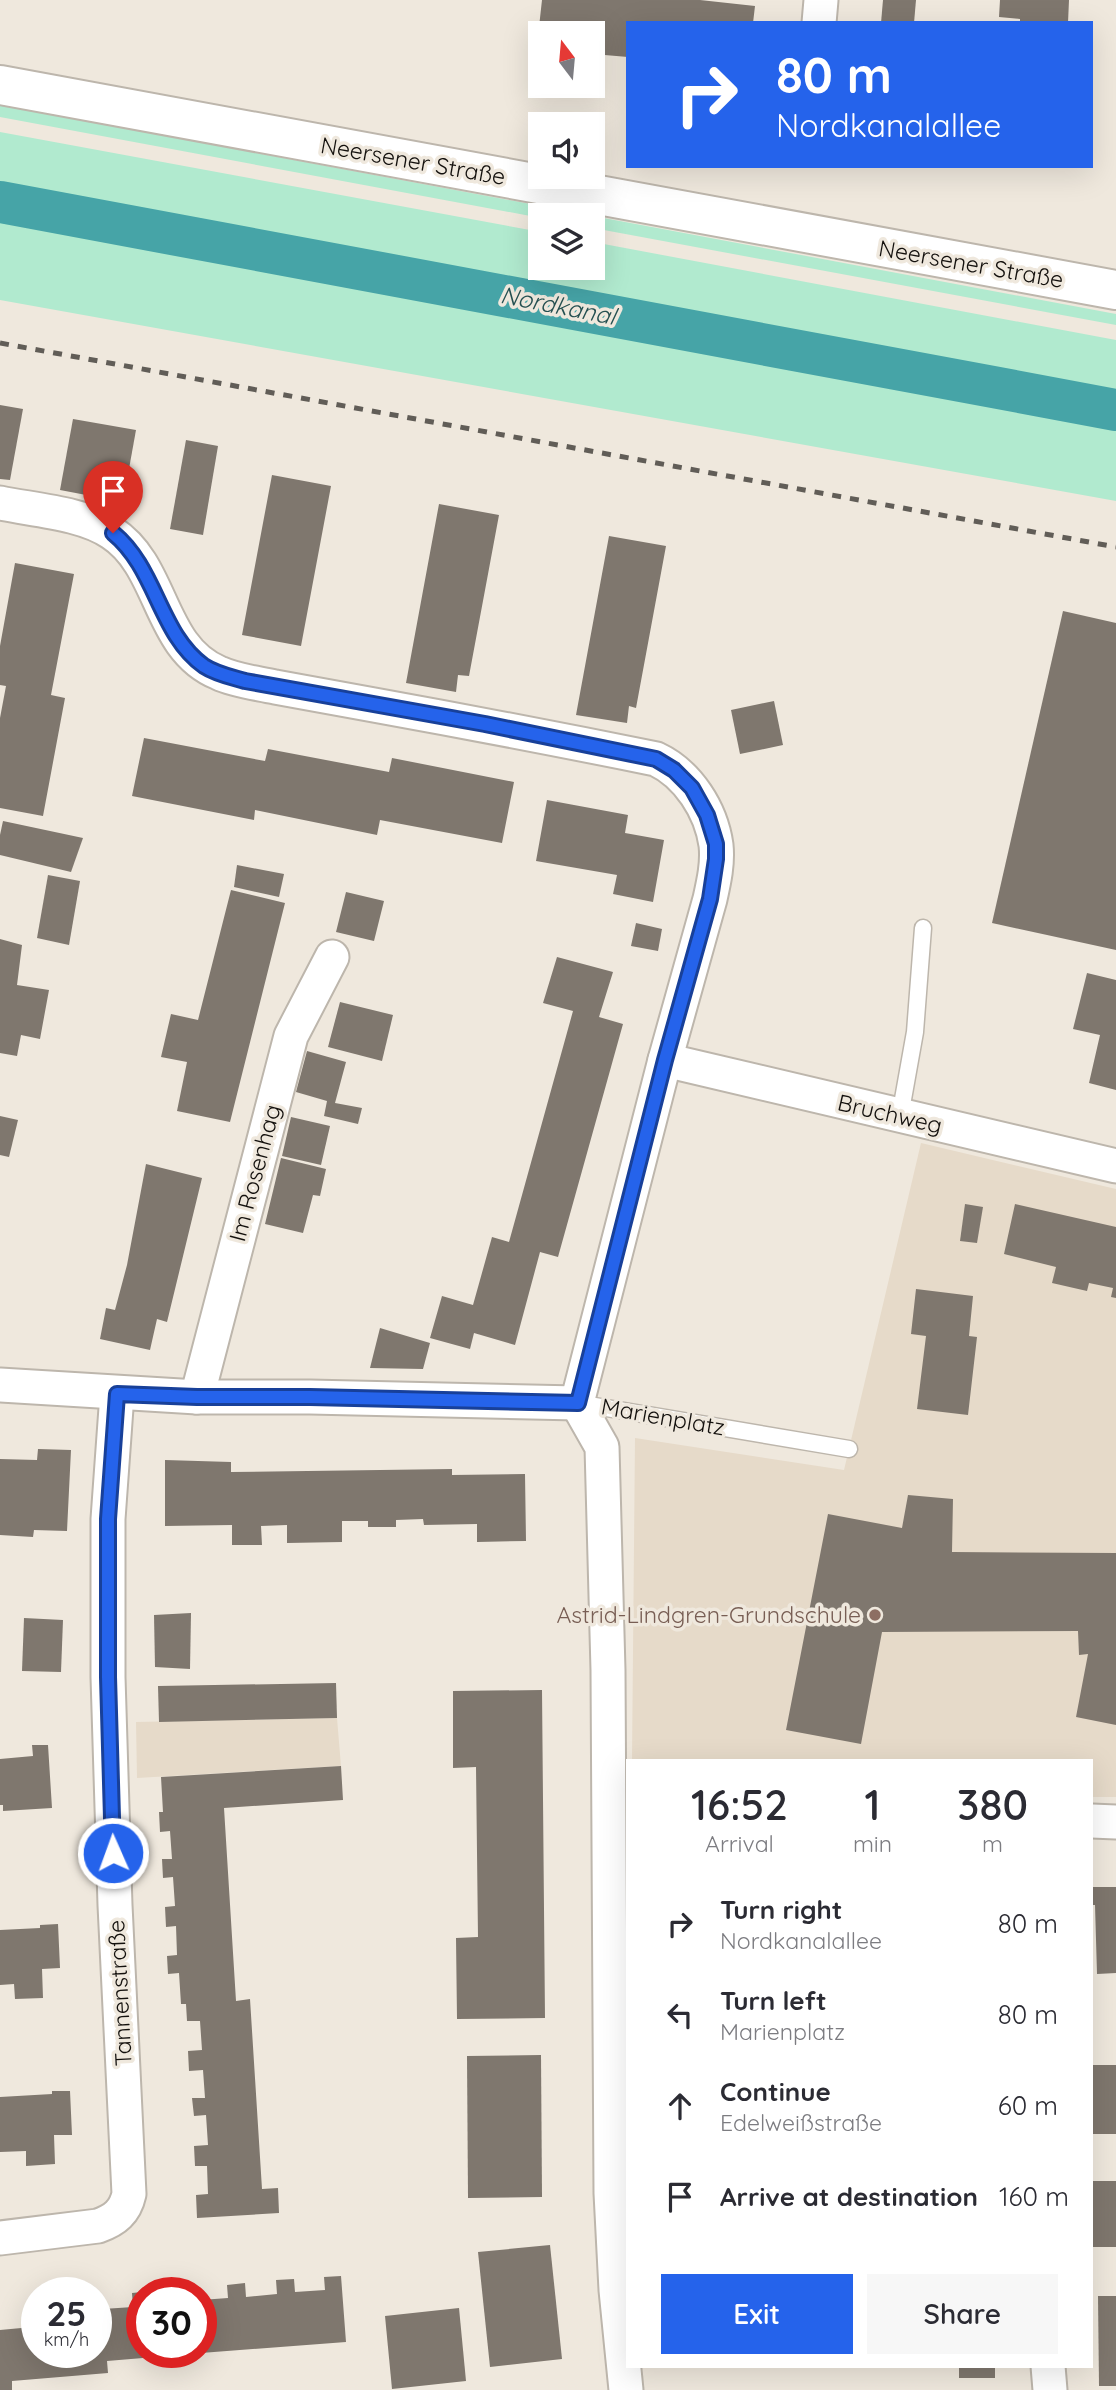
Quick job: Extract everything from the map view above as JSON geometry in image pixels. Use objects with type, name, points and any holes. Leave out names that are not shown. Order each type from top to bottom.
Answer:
[{"type":"main road","name":"Neersener Straße","points":[[0,85],[1116,290]]},
{"type":"street","points":[[819,21],[821,0]]},
{"type":"street","name":"Marienplatz","points":[[0,503],[83,520],[113,533],[125,543],[147,574],[173,630],[182,643],[205,666],[220,674],[305,693],[485,724],[656,759],[674,770],[692,788],[707,815],[716,844],[710,899],[665,1060],[578,1403]]},
{"type":"street","name":"Im Rosenhag","points":[[197,1397],[291,1035],[332,957]]},
{"type":"street","name":"Bruchweg","points":[[665,1060],[1116,1166]]},
{"type":"street","points":[[0,1385],[197,1397],[578,1403],[601,1447],[619,1818],[611,2193],[616,2290],[626,2390]]},
{"type":"street","name":"Tannenstraße","points":[[0,2238],[98,2226],[122,2211],[128,2194],[108,1677],[108,1519],[117,1394]]},
{"type":"street","points":[[1093,1821],[1116,1822]]},
{"type":"street","points":[[1048,2368],[1049,2390]]},
{"type":"lane","points":[[900,1116],[915,1032],[923,928]]},
{"type":"lane","name":"Marienplatz","points":[[578,1403],[849,1449]]},
{"type":"shaded area","name":"Astrid-Lindgren-Grundschule","points":[[921,1143],[1116,1189],[1116,1797],[1093,1797],[1093,1759],[632,1759],[635,1438],[844,1470]]},
{"type":"shaded area","points":[[337,1718],[341,1766],[137,1778],[136,1722]]},
{"type":"green space","points":[[0,105],[528,204],[528,216],[0,117]]},
{"type":"green space","points":[[0,132],[528,230],[528,280],[605,280],[605,244],[1116,340],[1116,501],[0,300]]},
{"type":"green space","points":[[605,218],[1116,314],[1116,325],[605,230]]},
{"type":"building","points":[[542,0],[700,0],[755,6],[753,21],[626,21],[626,57],[606,55],[606,21],[540,21]]},
{"type":"building","points":[[883,0],[916,0],[914,21],[881,21]]},
{"type":"building","points":[[1000,0],[1069,0],[1068,21],[1020,21],[999,17]]},
{"type":"building","points":[[0,405],[23,409],[10,480],[0,479]]},
{"type":"building","points":[[73,419],[136,430],[123,502],[60,490]]},
{"type":"building","points":[[186,440],[218,446],[203,535],[170,529]]},
{"type":"building","points":[[272,475],[331,486],[301,646],[242,635]]},
{"type":"building","points":[[439,504],[499,515],[469,676],[458,675],[456,692],[406,683]]},
{"type":"building","points":[[609,536],[666,546],[636,708],[629,706],[627,723],[576,715]]},
{"type":"building","points":[[15,563],[74,574],[51,695],[65,698],[43,816],[0,808],[0,718],[6,686],[0,685],[0,646]]},
{"type":"building","points":[[1063,611],[1116,623],[1116,950],[992,923]]},
{"type":"building","points":[[774,701],[783,745],[740,754],[731,710]]},
{"type":"building","points":[[144,738],[265,761],[268,749],[389,772],[392,758],[514,782],[502,843],[380,820],[377,835],[255,810],[254,820],[132,796]]},
{"type":"building","points":[[547,800],[628,815],[625,833],[664,840],[653,902],[613,894],[617,875],[536,861]]},
{"type":"building","points":[[3,821],[83,838],[71,872],[0,855]]},
{"type":"building","points":[[237,865],[284,874],[279,897],[234,887]]},
{"type":"building","points":[[48,875],[80,881],[69,945],[37,938]]},
{"type":"building","points":[[231,890],[285,903],[230,1122],[177,1111],[187,1062],[161,1057],[171,1014],[198,1020]]},
{"type":"building","points":[[346,892],[384,901],[374,941],[336,932]]},
{"type":"building","points":[[636,923],[662,929],[658,951],[631,946]]},
{"type":"building","points":[[0,939],[22,945],[17,985],[49,990],[40,1039],[21,1035],[17,1056],[0,1053]]},
{"type":"building","points":[[557,957],[613,972],[599,1017],[623,1024],[558,1257],[540,1252],[515,1345],[474,1333],[470,1349],[430,1338],[442,1296],[473,1305],[492,1237],[509,1242],[573,1011],[543,1003]]},
{"type":"building","points":[[1087,973],[1116,980],[1116,1090],[1089,1083],[1100,1035],[1073,1029]]},
{"type":"building","points":[[340,1002],[393,1015],[382,1061],[328,1047]]},
{"type":"building","points":[[307,1051],[346,1062],[335,1103],[362,1108],[358,1124],[324,1116],[327,1101],[296,1092]]},
{"type":"building","points":[[0,1116],[18,1120],[9,1157],[0,1155]]},
{"type":"building","points":[[291,1117],[330,1126],[321,1165],[282,1156]]},
{"type":"building","points":[[281,1158],[326,1169],[320,1196],[313,1195],[303,1233],[265,1224]]},
{"type":"building","points":[[146,1164],[202,1178],[167,1322],[157,1319],[150,1350],[100,1339],[106,1308],[115,1310],[127,1265]]},
{"type":"building","points":[[965,1204],[983,1207],[977,1243],[960,1241]]},
{"type":"building","points":[[1015,1204],[1116,1227],[1116,1298],[1111,1297],[1113,1288],[1089,1283],[1087,1291],[1052,1283],[1056,1267],[1004,1254]]},
{"type":"building","points":[[916,1289],[973,1296],[969,1336],[977,1337],[968,1415],[917,1409],[926,1336],[911,1334]]},
{"type":"building","points":[[380,1328],[430,1343],[423,1369],[370,1368]]},
{"type":"building","points":[[38,1449],[71,1450],[67,1531],[34,1530],[33,1537],[0,1535],[0,1459],[37,1460]]},
{"type":"building","points":[[165,1460],[231,1462],[231,1472],[452,1469],[452,1475],[525,1474],[526,1541],[477,1542],[477,1524],[424,1525],[423,1519],[396,1520],[396,1527],[368,1527],[368,1521],[342,1521],[342,1542],[287,1543],[287,1525],[261,1526],[262,1545],[232,1545],[232,1525],[165,1526]]},
{"type":"building","points":[[908,1495],[953,1499],[952,1552],[1116,1553],[1116,1725],[1076,1717],[1088,1654],[1079,1655],[1078,1631],[882,1632],[861,1744],[786,1730],[828,1514],[902,1528]]},
{"type":"building","points":[[191,1613],[190,1669],[155,1667],[154,1615]]},
{"type":"building","points":[[24,1618],[63,1620],[61,1672],[22,1671]]},
{"type":"building","points":[[336,1683],[337,1718],[159,1722],[158,1686]]},
{"type":"building","points":[[542,1690],[545,2018],[457,2019],[456,1938],[478,1937],[476,1767],[453,1768],[453,1691]]},
{"type":"building","points":[[32,1745],[48,1745],[52,1808],[3,1811],[3,1805],[0,1805],[0,1759],[33,1756]]},
{"type":"building","points":[[341,1766],[343,1800],[224,1808],[236,2001],[250,1999],[262,2189],[278,2188],[279,2213],[197,2218],[196,2195],[208,2194],[207,2166],[195,2166],[194,2146],[208,2145],[206,2115],[194,2116],[192,2098],[205,2098],[203,2070],[189,2071],[188,2051],[202,2050],[200,2021],[187,2021],[186,2004],[181,2004],[179,1973],[168,1974],[167,1956],[177,1955],[176,1926],[166,1927],[165,1907],[175,1906],[173,1877],[163,1878],[162,1859],[172,1859],[170,1831],[160,1832],[159,1812],[163,1812],[161,1777]]},
{"type":"building","points":[[1093,1887],[1116,1887],[1116,1973],[1097,1974]]},
{"type":"building","points":[[58,1924],[60,1968],[42,1969],[43,1998],[15,1999],[14,1984],[0,1985],[0,1930],[40,1928],[40,1925]]},
{"type":"building","points":[[541,2055],[542,2197],[468,2198],[467,2056]]},
{"type":"building","points":[[1093,2065],[1116,2065],[1116,2134],[1093,2134]]},
{"type":"building","points":[[52,2091],[70,2091],[72,2135],[54,2135],[55,2164],[26,2166],[26,2151],[0,2152],[0,2097],[52,2094]]},
{"type":"building","points":[[1093,2181],[1116,2181],[1116,2247],[1093,2247]]},
{"type":"building","points":[[550,2245],[562,2359],[490,2367],[478,2252]]},
{"type":"building","points":[[341,2276],[346,2342],[217,2352],[217,2299],[228,2298],[227,2285],[245,2283],[246,2297],[277,2294],[276,2280],[294,2279],[295,2292],[325,2290],[324,2277]]},
{"type":"building","points":[[1098,2296],[1116,2296],[1116,2386],[1099,2386]]},
{"type":"building","points":[[126,2307],[126,2359],[112,2361],[112,2308]]},
{"type":"building","points":[[459,2308],[466,2381],[392,2389],[385,2316]]},
{"type":"building","points":[[21,2328],[21,2368],[108,2368],[108,2373],[12,2381],[12,2390],[0,2390],[0,2330]]},
{"type":"building","points":[[959,2368],[995,2368],[995,2378],[959,2378]]},
{"type":"waterway","name":"Nordkanal","points":[[0,202],[1116,410]]},
{"type":"railway","points":[[0,343],[1116,547]]},
{"type":"place","name":"Astrid-Lindgren-Grundschule","points":[[875,1615]]},
{"type":"route","points":[[113,533],[125,543],[147,574],[173,630],[193,656],[205,666],[220,674],[245,681],[485,724],[656,759],[674,770],[692,788],[712,829],[716,859],[710,899],[665,1060],[578,1403],[117,1394],[108,1519],[108,1677],[113,1853]]}]
